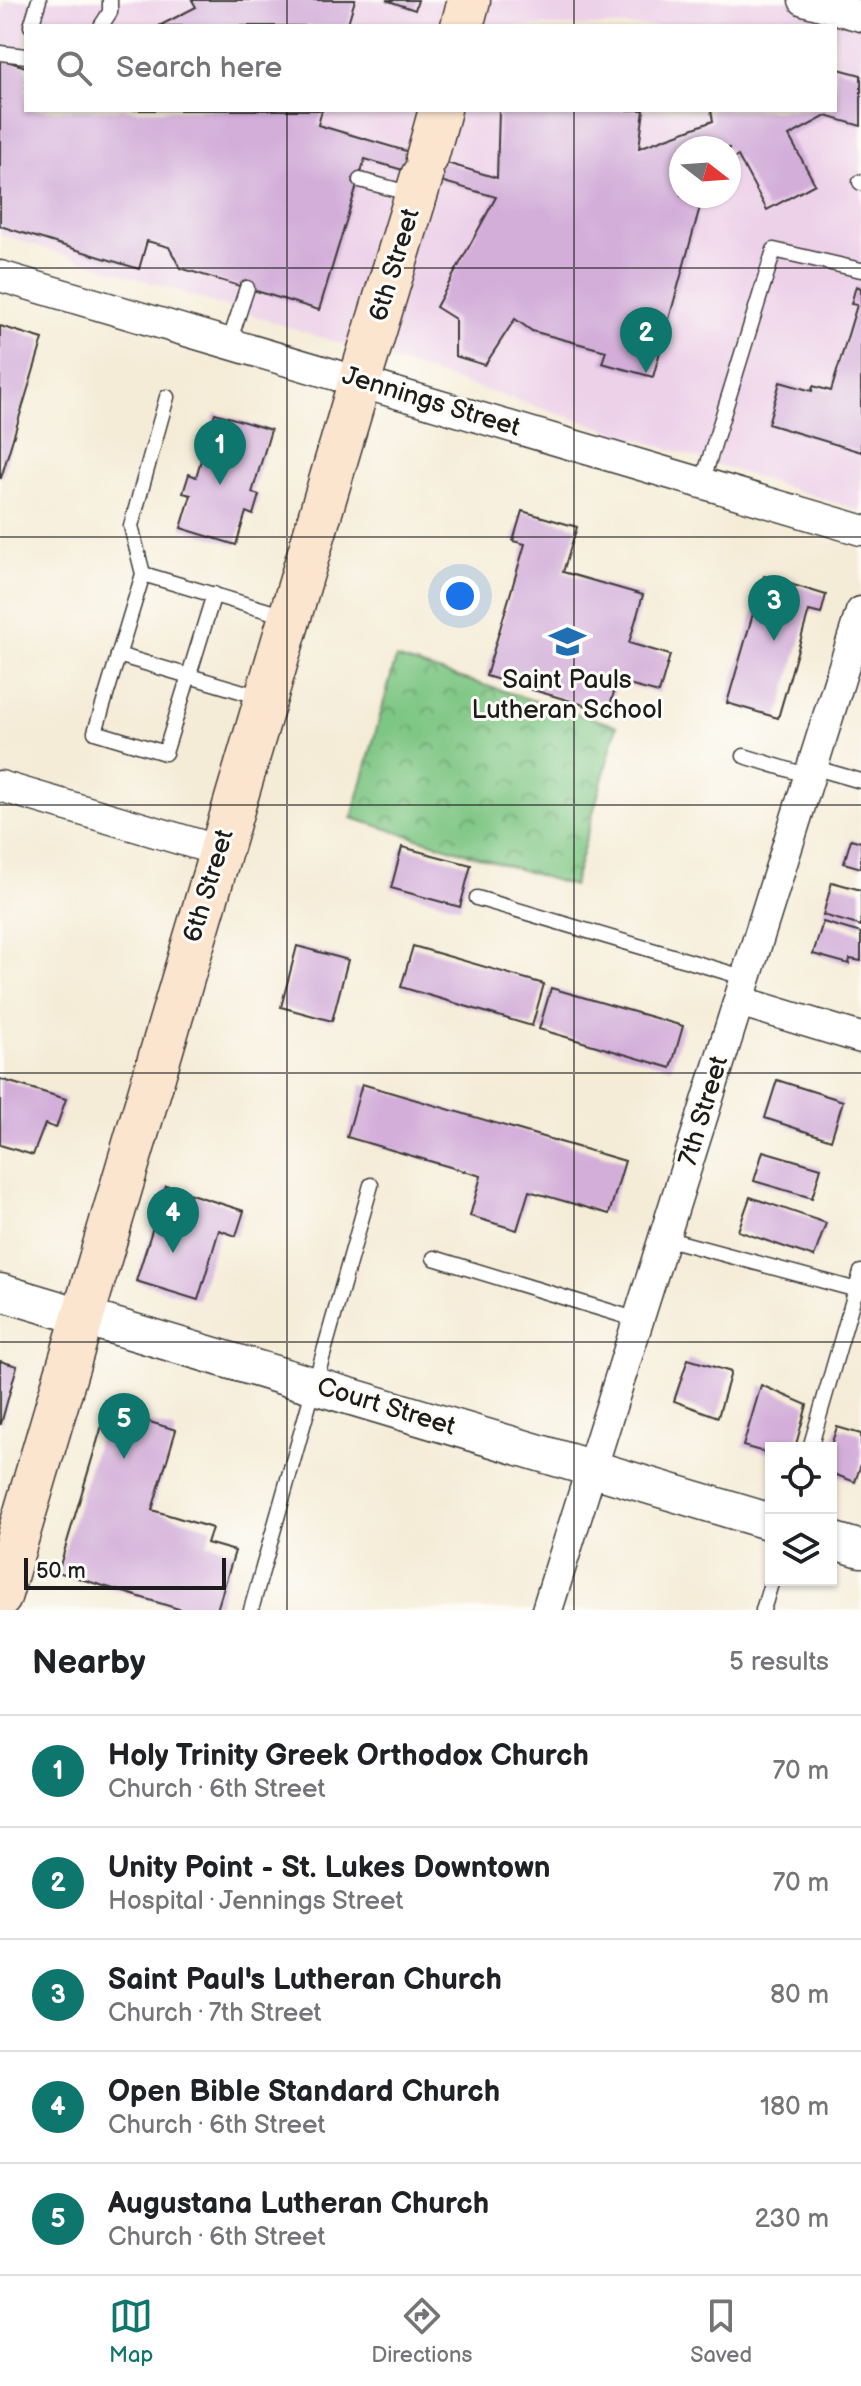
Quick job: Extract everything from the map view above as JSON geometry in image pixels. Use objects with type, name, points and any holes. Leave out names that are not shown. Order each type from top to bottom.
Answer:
[{"type":"main road","points":[[463,24],[469,0]]},
{"type":"main road","name":"6th Street","points":[[3,1579],[439,112]]},
{"type":"street","points":[[804,0],[861,16]]},
{"type":"street","name":"Jennings Street","points":[[0,276],[861,530]]},
{"type":"street","name":"7th Street","points":[[547,1610],[861,612]]},
{"type":"street","points":[[0,786],[220,851]]},
{"type":"street","points":[[742,989],[861,1038]]},
{"type":"street","name":"Court Street","points":[[0,1292],[765,1520]]},
{"type":"street","points":[[837,1542],[861,1549]]},
{"type":"lane","points":[[32,24],[39,0]]},
{"type":"lane","points":[[102,24],[110,12],[110,0]]},
{"type":"lane","points":[[0,53],[24,52]]},
{"type":"lane","points":[[360,180],[422,176]]},
{"type":"lane","points":[[702,483],[774,250],[861,270]]},
{"type":"lane","points":[[229,343],[247,288]]},
{"type":"lane","points":[[167,397],[131,526],[143,574],[95,732],[165,753],[214,594]]},
{"type":"lane","points":[[143,574],[290,617]]},
{"type":"lane","points":[[118,655],[265,699]]},
{"type":"lane","points":[[744,756],[861,781]]},
{"type":"lane","points":[[477,898],[742,989]]},
{"type":"lane","points":[[251,1610],[371,1185]]},
{"type":"lane","points":[[664,1238],[858,1290]]},
{"type":"lane","points":[[434,1258],[638,1320]]},
{"type":"lane","points":[[812,1442],[861,1272]]},
{"type":"lane","points":[[763,1610],[770,1586]]},
{"type":"shaded area","points":[[6,0],[861,0],[861,511],[0,234],[0,21]]},
{"type":"green space","points":[[396,658],[617,726],[573,886],[352,818]]},
{"type":"building","points":[[192,0],[355,0],[348,24],[163,24],[196,7]]},
{"type":"building","points":[[386,0],[418,0],[415,10]]},
{"type":"building","points":[[0,59],[24,66],[24,112],[321,112],[318,125],[497,178],[499,112],[644,112],[639,148],[669,137],[669,208],[700,208],[653,377],[602,363],[606,351],[532,331],[515,319],[485,365],[455,356],[455,319],[436,307],[496,197],[365,159],[319,310],[180,268],[169,247],[147,241],[139,269],[0,226]]},
{"type":"building","points":[[837,69],[861,75],[861,126],[826,116],[789,136],[815,184],[767,210],[741,162],[741,136],[672,136],[713,121],[711,112],[837,112]]},
{"type":"building","points":[[856,286],[861,288],[861,452],[768,424],[780,382],[812,391],[813,386],[831,391],[857,305],[851,304]]},
{"type":"building","points":[[0,326],[43,339],[1,478],[0,478]]},
{"type":"building","points":[[215,413],[271,430],[252,493],[259,495],[253,515],[246,512],[236,545],[181,528],[191,495],[183,493],[189,474],[196,477]]},
{"type":"building","points":[[522,511],[577,527],[563,572],[643,595],[629,643],[670,655],[659,693],[617,682],[608,712],[486,676],[525,544],[513,541]]},
{"type":"building","points":[[764,576],[826,595],[821,614],[809,611],[778,718],[727,703]]},
{"type":"building","points":[[851,839],[861,842],[861,868],[844,863]]},
{"type":"building","points":[[402,847],[471,865],[460,907],[391,888]]},
{"type":"building","points":[[832,882],[861,890],[861,926],[823,915]]},
{"type":"building","points":[[823,922],[861,933],[861,961],[850,959],[849,964],[813,954]]},
{"type":"building","points":[[297,946],[348,960],[332,1021],[281,1007]]},
{"type":"building","points":[[413,946],[544,984],[532,1026],[401,987]]},
{"type":"building","points":[[551,988],[683,1026],[671,1068],[539,1029]]},
{"type":"building","points":[[0,1079],[66,1099],[56,1128],[45,1124],[33,1155],[0,1145]]},
{"type":"building","points":[[777,1080],[843,1101],[831,1140],[765,1118]]},
{"type":"building","points":[[362,1084],[625,1161],[609,1214],[529,1191],[517,1230],[470,1216],[481,1176],[347,1137]]},
{"type":"building","points":[[763,1151],[821,1168],[812,1198],[754,1181]]},
{"type":"building","points":[[166,1186],[244,1211],[236,1236],[219,1230],[198,1300],[136,1281]]},
{"type":"building","points":[[750,1197],[826,1223],[814,1257],[738,1231]]},
{"type":"building","points":[[688,1359],[731,1372],[718,1417],[674,1401]]},
{"type":"building","points":[[0,1361],[17,1366],[1,1424],[0,1424]]},
{"type":"building","points":[[761,1385],[807,1405],[797,1442],[765,1442],[765,1452],[743,1446]]},
{"type":"building","points":[[107,1409],[176,1430],[152,1510],[212,1528],[207,1543],[235,1551],[217,1610],[182,1610],[58,1572]]},
{"type":"building","points":[[837,1427],[861,1434],[861,1464],[855,1482],[837,1475],[837,1442],[832,1442]]},
{"type":"place","name":"Unity Point - St. Lukes Downtown","points":[[646,373]]},
{"type":"place","name":"Holy Trinity Greek Orthodox Church","points":[[220,485]]},
{"type":"place","name":"Saint Pauls Lutheran School","points":[[567,641]]},
{"type":"place","name":"Saint Paul's Lutheran Church","points":[[774,641]]},
{"type":"place","name":"Open Bible Standard Church","points":[[173,1253]]},
{"type":"place","name":"Augustana Lutheran Church","points":[[124,1459]]}]
